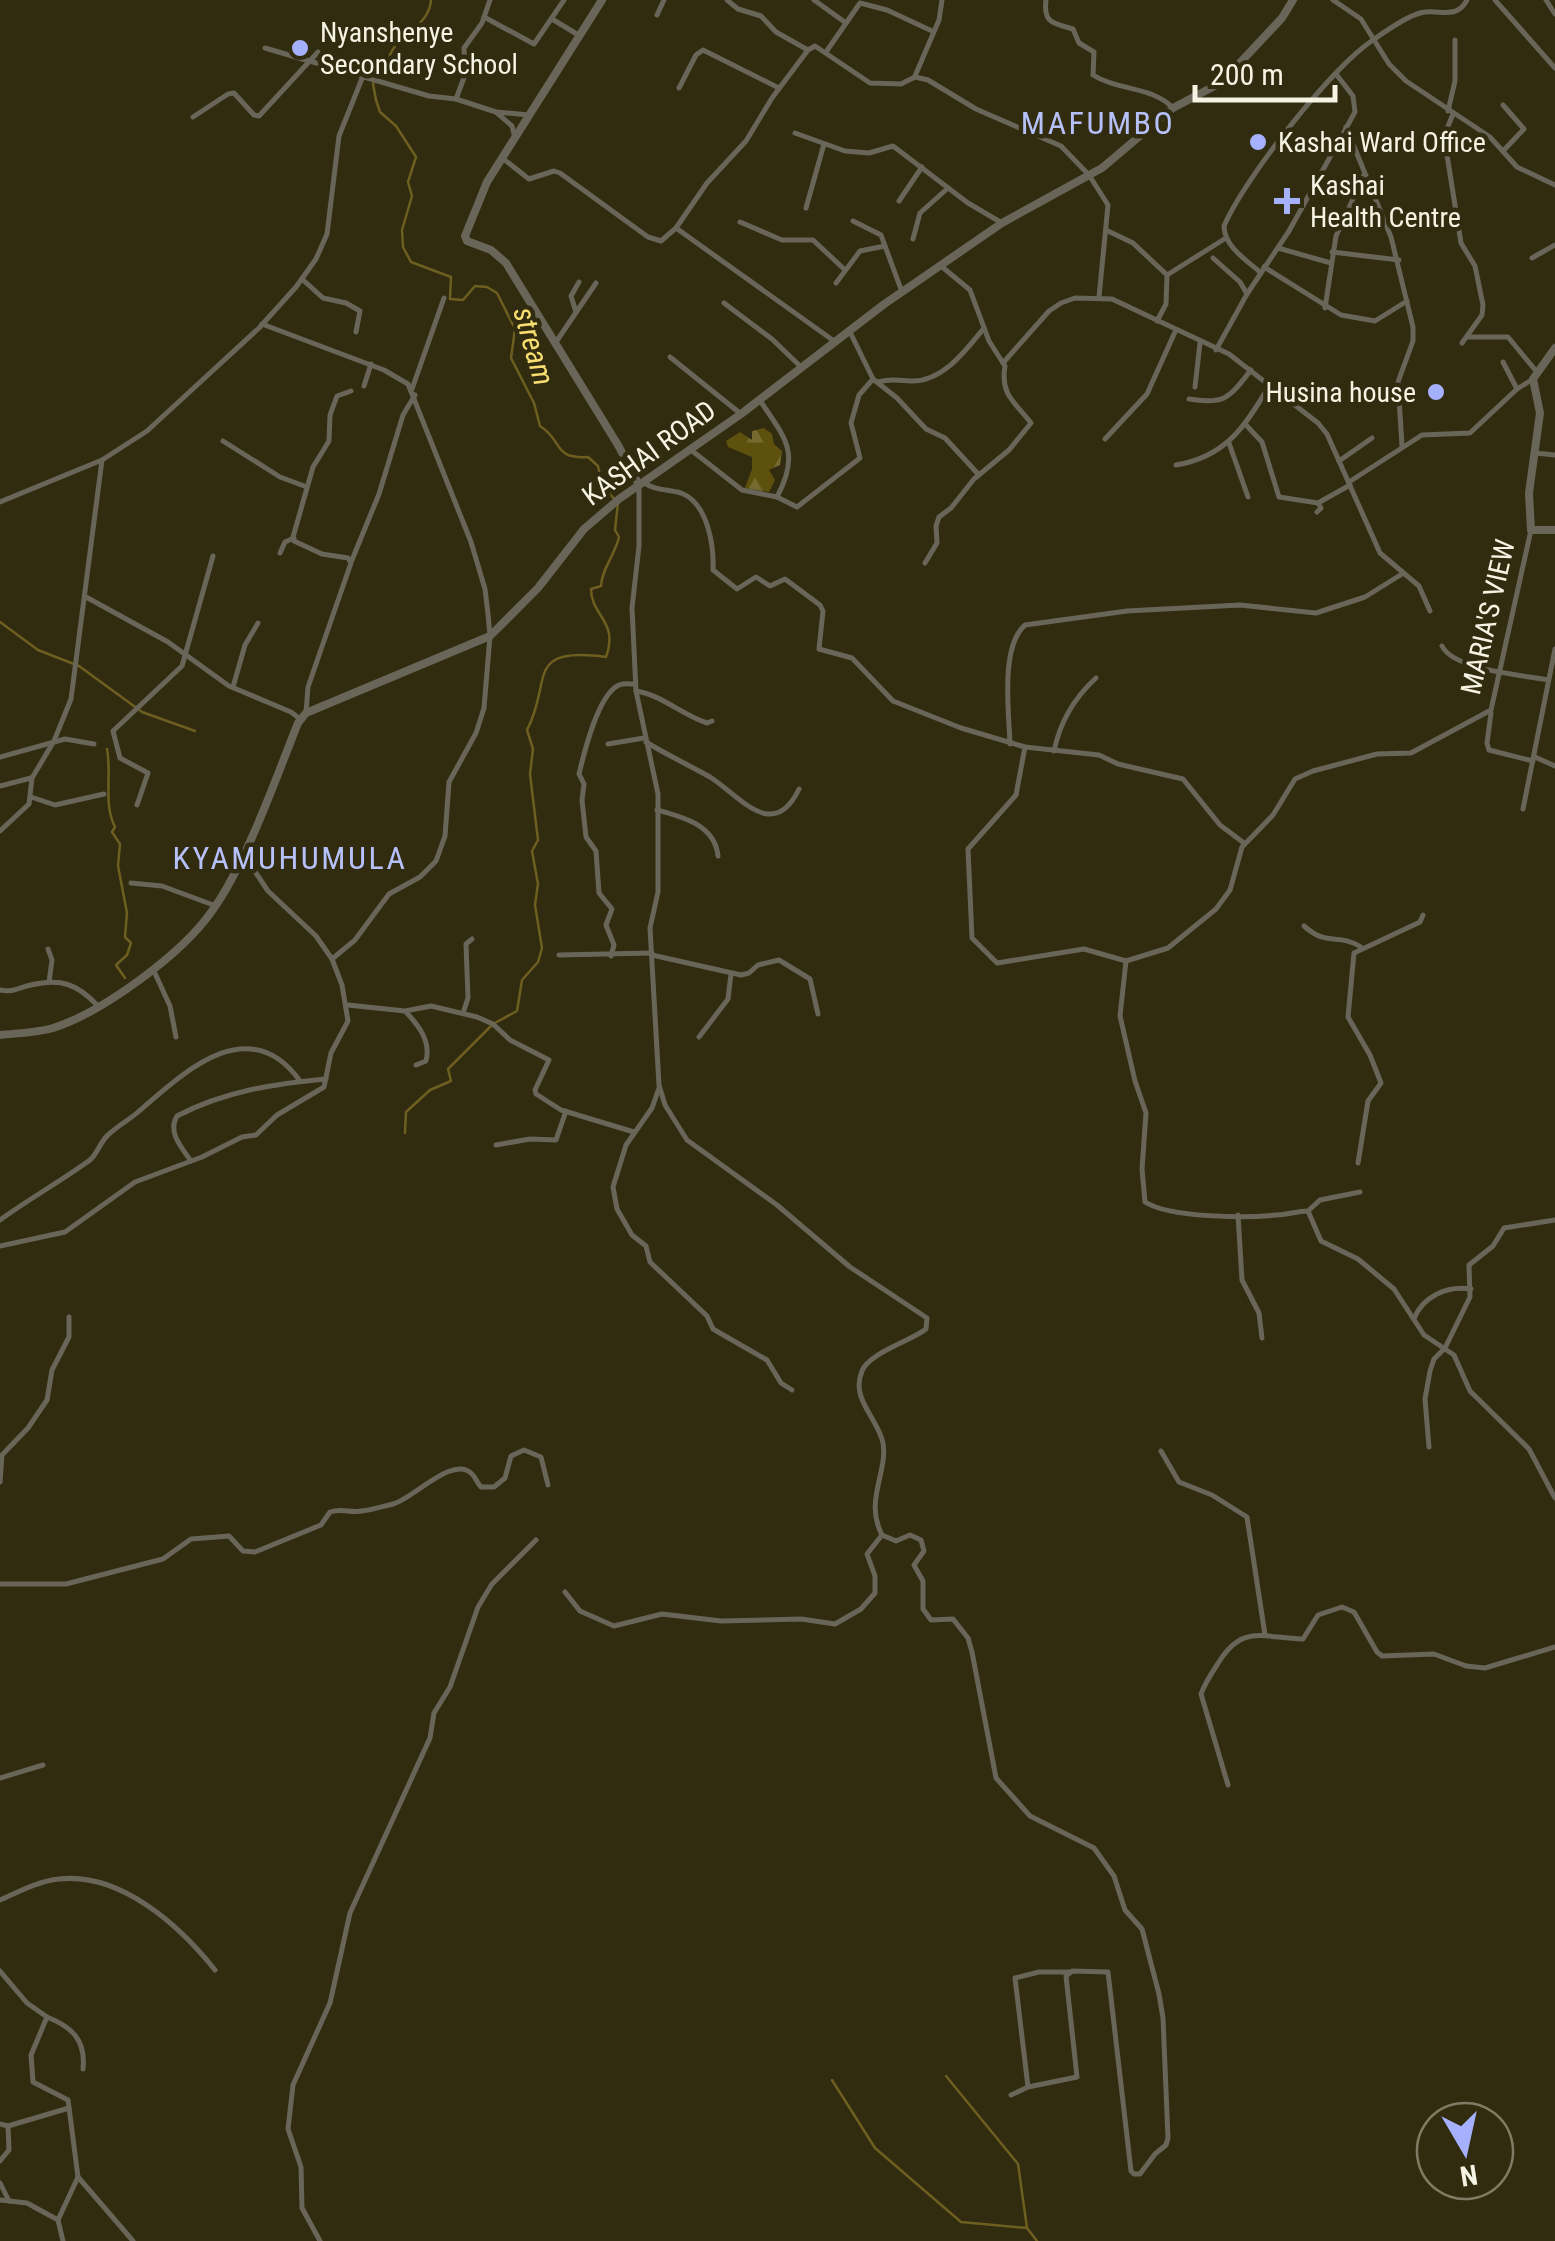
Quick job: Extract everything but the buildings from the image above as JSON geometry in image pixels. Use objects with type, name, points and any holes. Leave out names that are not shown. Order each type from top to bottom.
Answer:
[{"type":"street","points":[[456,100],[465,76],[464,48],[490,0]]},
{"type":"street","points":[[484,17],[532,44],[540,40],[564,0]]},
{"type":"street","points":[[602,0],[502,158],[476,204],[465,238],[491,250],[506,264],[641,484],[632,608],[635,688],[658,794],[659,880],[650,928],[659,1085],[665,1105],[686,1140],[768,1198],[850,1267],[927,1318],[926,1330],[869,1362],[860,1376],[862,1402],[880,1432],[884,1450],[875,1492],[877,1523],[882,1535],[896,1540],[910,1535],[921,1540],[923,1555],[914,1565],[922,1581],[926,1616],[931,1620],[953,1619],[968,1638],[996,1778],[1030,1816],[1094,1848],[1102,1856],[1114,1876],[1125,1910],[1142,1930],[1163,2018],[1166,2145],[1137,2175],[1131,2170],[1109,1974],[1101,1970],[1040,1972],[1015,1978],[1028,2086]]},
{"type":"street","points":[[657,15],[664,0]]},
{"type":"street","points":[[727,0],[738,9],[761,16],[776,32],[808,50]]},
{"type":"street","points":[[814,0],[846,23]]},
{"type":"street","points":[[502,158],[529,179],[554,171],[560,173],[654,240],[664,240],[707,183],[746,141],[808,50],[814,46],[826,52],[870,83],[901,84],[915,77],[942,0]]},
{"type":"street","points":[[1046,0],[1048,22],[1073,29],[1079,43],[1094,52],[1093,75],[1108,83],[1160,96],[1173,108]]},
{"type":"street","name":"KASHAI ROAD","points":[[303,716],[490,636],[538,588],[584,529],[617,502],[902,292],[1002,223],[1102,168],[1173,108],[1222,82],[1282,18],[1293,0]]},
{"type":"street","points":[[1333,0],[1361,20],[1406,81],[1490,137],[1517,167],[1555,185]]},
{"type":"street","points":[[1408,301],[1374,320],[1340,315],[1262,270],[1226,238],[1224,226],[1298,118],[1336,74],[1374,39],[1416,14],[1460,10],[1467,0]]},
{"type":"street","points":[[1496,0],[1555,68]]},
{"type":"street","points":[[1546,0],[1555,14]]},
{"type":"street","points":[[826,52],[860,4],[886,10],[932,31]]},
{"type":"street","points":[[552,19],[580,36]]},
{"type":"street","points":[[1455,40],[1455,82],[1444,136],[1458,208],[1460,242],[1475,266],[1483,304],[1482,314],[1464,340],[1508,337],[1535,375]]},
{"type":"street","points":[[265,48],[429,96],[496,112],[529,115]]},
{"type":"street","points":[[679,88],[702,50],[779,88]]},
{"type":"street","points":[[193,116],[234,93],[259,116],[318,52]]},
{"type":"street","points":[[1216,350],[1354,112],[1355,100],[1336,74]]},
{"type":"street","points":[[0,502],[102,460],[156,424],[262,324],[302,279],[326,234],[339,136],[367,77]]},
{"type":"street","points":[[915,77],[936,84],[976,109],[1044,136],[1061,146],[1089,175],[1108,205],[1100,297]]},
{"type":"street","points":[[1503,106],[1524,129],[1503,150]]},
{"type":"street","points":[[496,112],[512,126],[514,141]]},
{"type":"street","points":[[1346,127],[1399,260],[1414,333],[1398,382],[1402,446]]},
{"type":"street","points":[[795,133],[860,153],[893,146],[1002,223]]},
{"type":"street","points":[[806,208],[824,144]]},
{"type":"street","points":[[899,201],[922,168]]},
{"type":"street","points":[[1325,308],[1332,252],[1346,210],[1364,175]]},
{"type":"street","points":[[913,239],[920,212],[948,188]]},
{"type":"street","points":[[854,221],[879,233],[902,292]]},
{"type":"street","points":[[740,222],[782,240],[814,240],[844,270]]},
{"type":"street","points":[[676,228],[834,341]]},
{"type":"street","points":[[1108,231],[1133,243],[1166,275],[1166,304],[1157,321]]},
{"type":"street","points":[[1166,275],[1226,238]]},
{"type":"street","points":[[1532,258],[1555,245]]},
{"type":"street","points":[[836,283],[864,249],[885,246]]},
{"type":"street","points":[[1278,248],[1331,263]]},
{"type":"street","points":[[1332,252],[1399,260]]},
{"type":"street","points":[[1213,258],[1240,282],[1246,294]]},
{"type":"street","points":[[925,564],[938,542],[939,517],[1031,426],[1006,392],[1003,363],[970,290],[941,266]]},
{"type":"street","points":[[302,279],[323,298],[360,311],[356,332]]},
{"type":"street","points":[[576,312],[571,296],[579,282]]},
{"type":"street","points":[[556,342],[596,283]]},
{"type":"street","points":[[1003,363],[1050,311],[1074,298],[1100,297],[1127,304],[1175,332],[1229,354],[1318,423],[1380,552],[1419,586],[1430,610]]},
{"type":"street","points":[[0,1035],[53,1028],[97,1005],[154,969],[179,948],[216,906],[303,716],[304,699],[379,494],[444,298]]},
{"type":"street","points":[[724,304],[772,339],[800,367]]},
{"type":"street","points":[[262,324],[371,364],[400,377],[414,392],[485,588],[490,636],[484,708],[476,733],[449,782],[445,836],[436,861],[420,877],[389,894],[355,940],[332,960]]},
{"type":"street","points":[[691,450],[742,490],[777,497],[797,508],[860,458],[851,423],[858,395],[875,380],[915,380],[936,373],[962,357],[984,328]]},
{"type":"street","points":[[849,330],[875,380],[898,398],[926,430],[945,438],[979,475]]},
{"type":"street","points":[[1105,440],[1147,394],[1175,332]]},
{"type":"street","points":[[1195,387],[1200,343]]},
{"type":"street","points":[[1246,424],[1262,442],[1279,496],[1318,503],[1422,435],[1470,433],[1553,354]]},
{"type":"street","points":[[670,357],[741,414]]},
{"type":"street","points":[[1504,362],[1516,389]]},
{"type":"street","points":[[364,386],[371,364]]},
{"type":"street","points":[[1190,399],[1224,400],[1251,370]]},
{"type":"street","name":"MARIA'S VIEW","points":[[1126,962],[1168,948],[1216,909],[1230,890],[1245,843],[1266,824],[1290,784],[1303,775],[1377,754],[1411,754],[1492,710],[1531,530],[1529,492],[1540,413],[1535,375]]},
{"type":"street","points":[[1176,466],[1202,459],[1230,443],[1268,386]]},
{"type":"street","points":[[280,553],[286,542],[294,538],[313,467],[328,441],[335,400],[351,390]]},
{"type":"street","points":[[759,400],[791,453],[789,471],[777,497]]},
{"type":"street","points":[[1339,461],[1372,438]]},
{"type":"street","points":[[223,441],[280,477],[307,487]]},
{"type":"street","points":[[1230,443],[1248,497]]},
{"type":"street","points":[[1535,453],[1555,456]]},
{"type":"street","points":[[0,830],[27,806],[32,778],[54,741],[71,699],[102,460]]},
{"type":"street","points":[[641,484],[685,495],[697,505],[713,551],[713,570],[737,589],[754,577],[770,586],[785,579],[820,605],[823,611],[819,649],[852,658],[898,704],[1010,744],[1091,753],[1118,764],[1182,779],[1220,825],[1245,843]]},
{"type":"street","points":[[1317,512],[1318,503]]},
{"type":"street","points":[[1531,530],[1555,530]]},
{"type":"street","points":[[294,538],[314,550],[348,558],[351,563]]},
{"type":"street","points":[[136,804],[148,773],[120,758],[113,731],[177,672],[187,655],[213,556]]},
{"type":"street","points":[[1010,744],[1008,676],[1018,634],[1026,625],[1126,611],[1227,606],[1316,613],[1365,597],[1403,573]]},
{"type":"street","points":[[86,597],[187,655],[233,687],[303,716]]},
{"type":"street","points":[[233,687],[245,645],[258,623]]},
{"type":"street","points":[[1442,646],[1448,656],[1500,672],[1548,680]]},
{"type":"street","points":[[1523,809],[1555,648]]},
{"type":"street","points":[[1054,751],[1062,722],[1096,678]]},
{"type":"street","points":[[612,956],[614,945],[606,925],[612,909],[599,893],[596,851],[586,837],[584,784],[579,774],[595,719],[611,692],[622,684],[698,720],[712,721]]},
{"type":"street","points":[[1492,710],[1489,750],[1555,766]]},
{"type":"street","points":[[0,757],[70,738],[94,744]]},
{"type":"street","points":[[608,744],[645,740],[718,782],[744,806],[766,814],[780,812],[799,788]]},
{"type":"street","points":[[1026,747],[1016,794],[968,849],[972,938],[997,962],[1084,950],[1126,962],[1120,1016],[1134,1081],[1146,1113],[1142,1170],[1145,1202],[1154,1208],[1187,1214],[1276,1216],[1308,1211],[1324,1198],[1360,1192]]},
{"type":"street","points":[[0,786],[32,778]]},
{"type":"street","points":[[31,797],[55,805],[104,794]]},
{"type":"street","points":[[657,810],[687,819],[710,833],[718,856]]},
{"type":"street","points":[[0,1246],[65,1232],[135,1182],[242,1137],[256,1135],[277,1115],[321,1091],[331,1053],[347,1026],[348,1005],[332,960],[301,919],[268,891],[243,852]]},
{"type":"street","points":[[131,882],[162,886],[216,906]]},
{"type":"street","points":[[1358,1163],[1368,1102],[1381,1083],[1348,1018],[1354,953],[1420,922],[1423,915]]},
{"type":"street","points":[[1304,926],[1317,938],[1347,940],[1361,948]]},
{"type":"street","points":[[463,1013],[468,998],[466,944],[472,939]]},
{"type":"street","points":[[48,949],[52,960],[49,982]]},
{"type":"street","points":[[559,955],[652,954],[731,974],[747,974],[764,962],[783,961],[810,980],[818,1014]]},
{"type":"street","points":[[154,969],[170,1006],[176,1037]]},
{"type":"street","points":[[699,1037],[728,999],[731,974]]},
{"type":"street","points":[[0,990],[10,992],[49,982],[79,987],[97,1005]]},
{"type":"street","points":[[348,1005],[405,1011],[426,1006],[486,1020],[510,1040],[550,1060],[535,1093],[566,1111],[635,1132]]},
{"type":"street","points":[[405,1011],[428,1048],[426,1061],[416,1065]]},
{"type":"street","points":[[0,1220],[91,1159],[104,1138],[185,1073],[218,1053],[238,1048],[264,1051],[282,1059],[300,1081]]},
{"type":"street","points":[[191,1161],[174,1133],[177,1116],[216,1097],[326,1079]]},
{"type":"street","points":[[659,1085],[652,1108],[626,1145],[613,1192],[616,1208],[628,1229],[646,1246],[653,1266],[707,1316],[712,1329],[767,1360],[781,1383],[792,1390]]},
{"type":"street","points":[[496,1145],[530,1139],[556,1140],[566,1111]]},
{"type":"street","points":[[1308,1211],[1321,1240],[1358,1260],[1394,1289],[1429,1340],[1454,1355],[1477,1401],[1529,1450],[1555,1498]]},
{"type":"street","points":[[1238,1215],[1242,1280],[1261,1319],[1262,1338]]},
{"type":"street","points":[[1429,1448],[1427,1387],[1432,1363],[1445,1348],[1470,1297],[1469,1265],[1493,1246],[1500,1230],[1555,1220]]},
{"type":"street","points":[[1414,1320],[1422,1303],[1432,1296],[1471,1288]]},
{"type":"street","points":[[0,1482],[2,1455],[28,1428],[47,1400],[52,1370],[68,1337],[69,1317]]},
{"type":"street","points":[[0,1584],[80,1581],[163,1559],[189,1540],[209,1536],[229,1536],[243,1551],[255,1552],[321,1525],[330,1512],[364,1511],[406,1500],[448,1472],[465,1470],[481,1487],[494,1487],[505,1478],[511,1456],[524,1450],[541,1457],[548,1485]]},
{"type":"street","points":[[1161,1450],[1179,1482],[1212,1495],[1247,1516],[1265,1634]]},
{"type":"street","points":[[565,1592],[580,1610],[614,1626],[662,1614],[721,1621],[802,1619],[835,1624],[875,1594],[874,1568],[867,1554],[882,1535]]},
{"type":"street","points":[[320,2241],[302,2208],[301,2167],[288,2128],[293,2085],[330,2003],[350,1913],[430,1738],[434,1713],[450,1687],[478,1607],[492,1584],[536,1540]]},
{"type":"street","points":[[1228,1785],[1201,1694],[1230,1645],[1243,1637],[1265,1634],[1302,1639],[1318,1615],[1342,1607],[1354,1612],[1382,1656],[1434,1654],[1484,1668],[1555,1647]]},
{"type":"street","points":[[0,1778],[43,1765]]},
{"type":"street","points":[[0,1900],[63,1878],[106,1885],[184,1933],[216,1970]]},
{"type":"street","points":[[0,1972],[27,2003],[64,2024],[78,2038],[84,2054],[83,2068]]},
{"type":"street","points":[[1011,2095],[1028,2086],[1078,2076],[1065,1982],[1069,1972]]},
{"type":"street","points":[[46,2017],[31,2055],[31,2077],[36,2086],[68,2100],[78,2178],[58,2220],[63,2241]]},
{"type":"street","points":[[0,2161],[9,2150],[4,2125],[70,2108]]},
{"type":"street","points":[[78,2178],[133,2241]]},
{"type":"street","points":[[0,2183],[9,2201]]},
{"type":"street","points":[[0,2200],[40,2208],[58,2220]]},
{"type":"green space","points":[[764,428],[782,451],[780,465],[769,470],[775,480],[769,492],[745,488],[752,457],[728,447],[726,441],[740,432],[752,440],[752,431]]},
{"type":"waterway","name":"stream","points":[[405,1133],[406,1112],[430,1090],[451,1081],[448,1069],[493,1024],[517,1011],[522,980],[538,962],[542,948],[532,851],[538,840],[530,774],[533,749],[527,730],[551,662],[580,655],[606,657],[609,635],[591,589],[601,586],[619,537],[615,530],[618,503],[602,485],[598,466],[588,457],[563,452],[540,426],[534,403],[511,358],[515,329],[497,293],[475,286],[463,300],[450,299],[451,277],[411,262],[403,247],[402,230],[412,196],[408,182],[416,157],[396,126],[380,112],[373,84],[381,63],[388,66],[394,47],[423,19],[431,0]]},
{"type":"waterway","points":[[0,622],[38,650],[79,666],[142,712],[195,731]]},
{"type":"waterway","points":[[107,749],[109,809],[115,827],[112,832],[120,844],[118,866],[127,913],[125,937],[131,943],[127,955],[116,965],[125,978]]},
{"type":"waterway","points":[[946,2076],[1018,2164],[1027,2228],[1037,2241]]},
{"type":"waterway","points":[[832,2080],[875,2148],[961,2222],[1027,2228]]},
{"type":"place","name":"Nyanshenye Secondary School","points":[[300,48]]},
{"type":"place","name":"Kashai Ward Office","points":[[1258,142]]},
{"type":"place","name":"Kashai Health Centre","points":[[1287,201]]},
{"type":"place","name":"Husina house","points":[[1436,392]]},
{"type":"district","name":"MAFUMBO","points":[[1098,123]]},
{"type":"district","name":"KYAMUHUMULA","points":[[290,858]]}]
